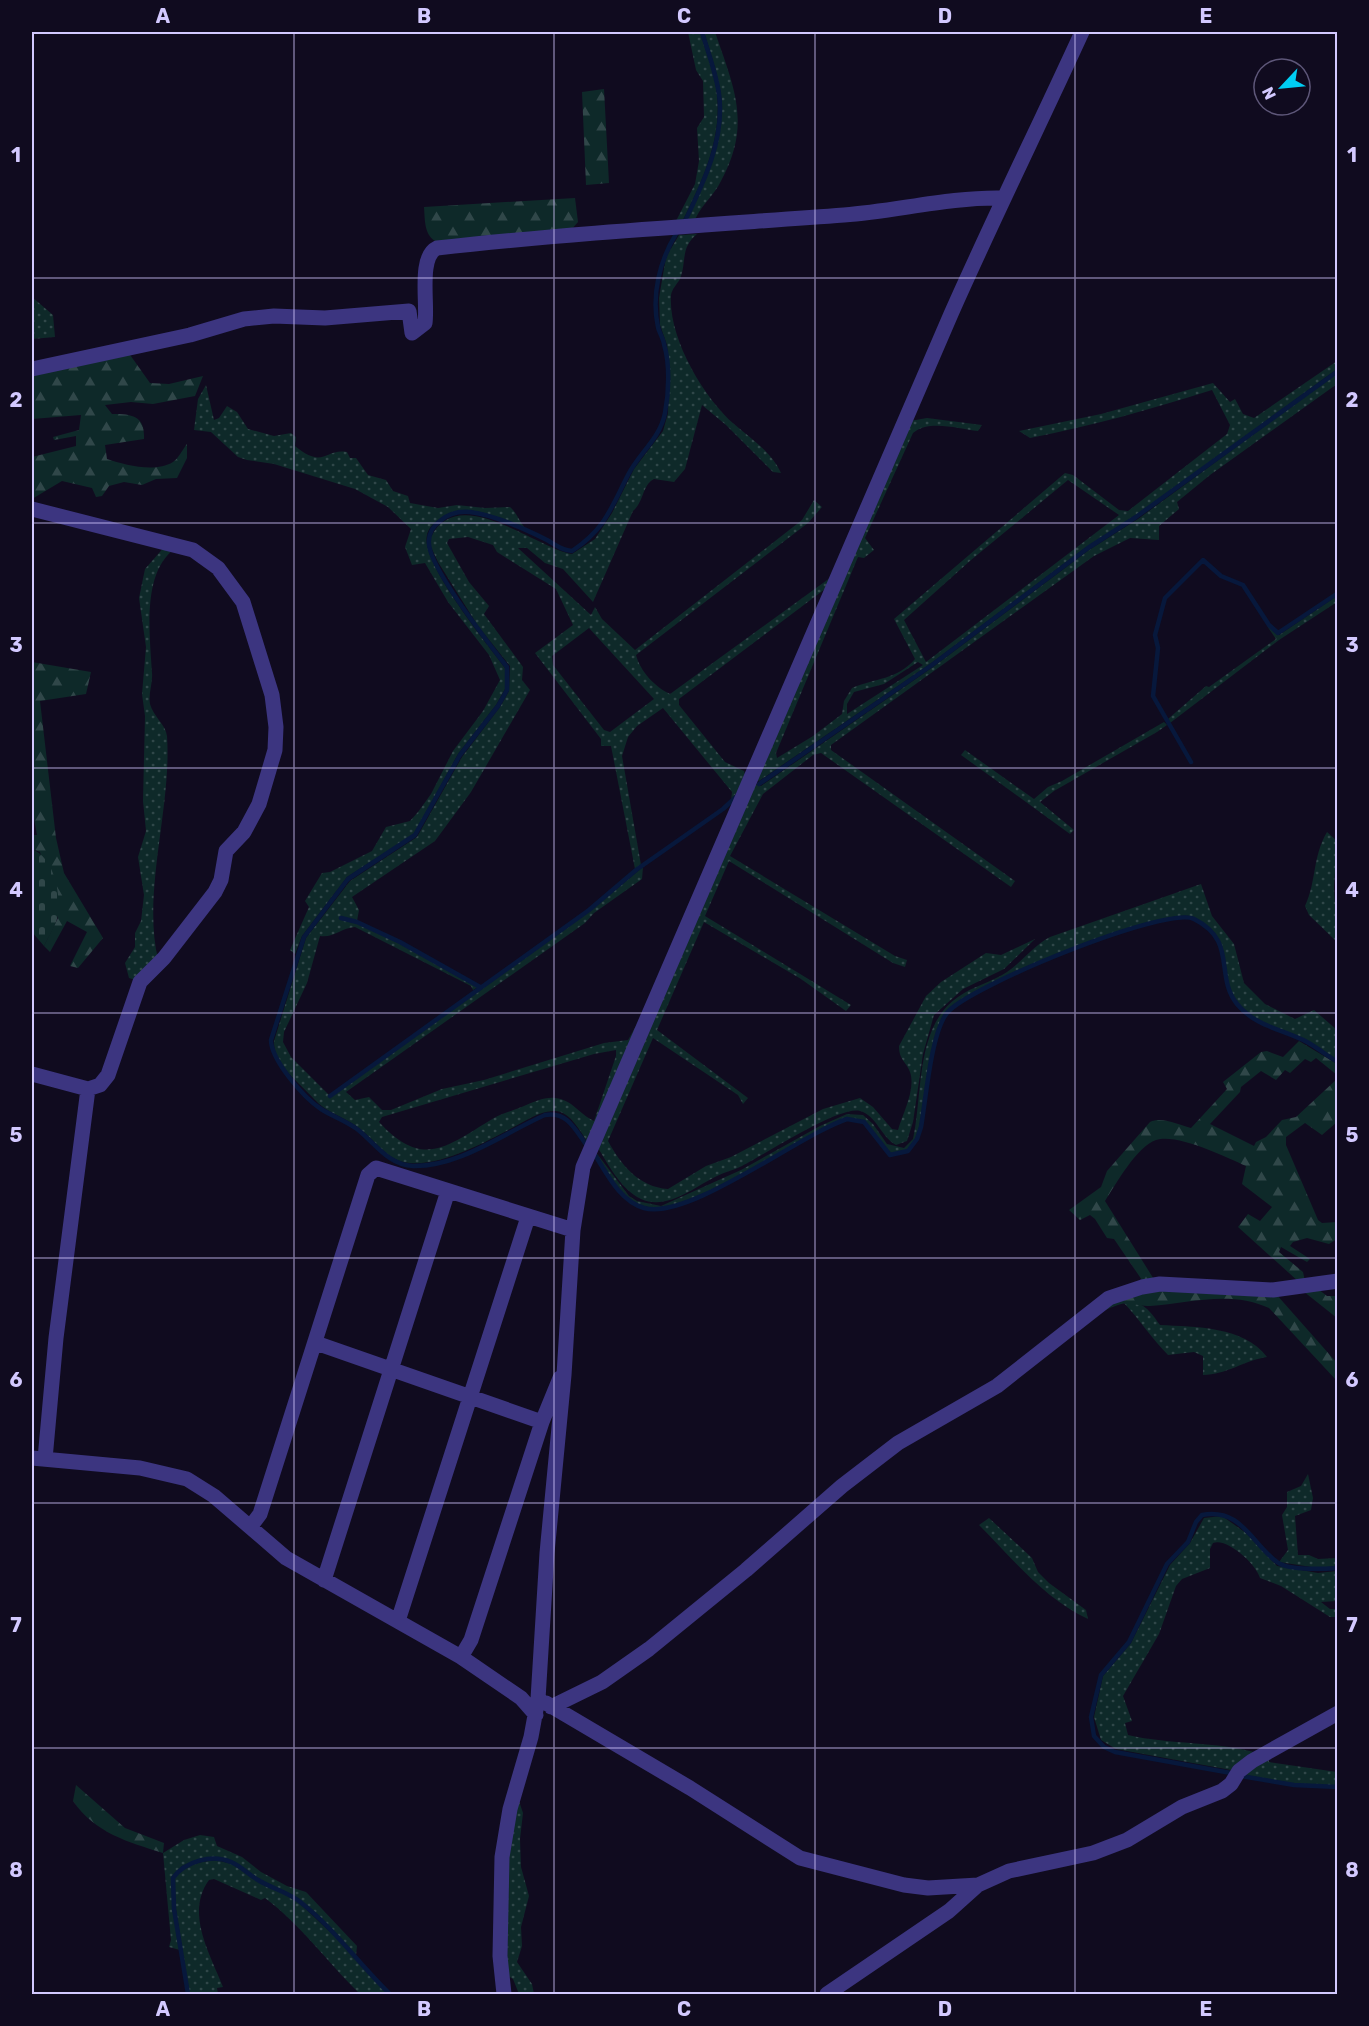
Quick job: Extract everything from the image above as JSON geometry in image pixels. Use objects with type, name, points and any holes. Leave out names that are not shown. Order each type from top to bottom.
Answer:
[{"type":"street","points":[[504,1995],[500,1956],[502,1857],[510,1809],[536,1715],[545,1703],[548,1553],[564,1375],[573,1230],[583,1167],[613,1093],[747,790],[1002,198],[1025,157],[1082,32]]},
{"type":"street","points":[[32,369],[190,335],[258,317],[325,318],[409,311],[412,333],[425,322],[425,270],[429,254],[437,248],[583,233],[866,213],[972,197],[1002,198]]},
{"type":"street","points":[[32,509],[175,544],[193,550],[218,568],[236,589],[249,615],[272,695],[276,727],[275,750],[259,804],[244,832],[226,851],[215,892],[164,958],[140,982],[108,1075],[100,1085],[88,1089],[32,1074]]},
{"type":"street","points":[[88,1089],[38,1458],[140,1468],[187,1479],[251,1526],[286,1558],[461,1658],[520,1698],[536,1715]]},
{"type":"street","points":[[251,1526],[260,1514],[370,1172],[376,1168],[573,1230]]},
{"type":"street","points":[[324,1580],[448,1191]]},
{"type":"street","points":[[398,1621],[528,1217]]},
{"type":"street","points":[[545,1703],[588,1690],[627,1665],[709,1602],[864,1469],[918,1430],[997,1386],[1108,1298],[1160,1284],[1273,1290],[1338,1281]]},
{"type":"street","points":[[316,1343],[542,1422]]},
{"type":"street","points":[[461,1658],[471,1640],[557,1380],[564,1375]]},
{"type":"street","points":[[545,1703],[690,1788],[800,1858],[904,1886],[944,1888],[978,1885]]},
{"type":"street","points":[[827,1995],[949,1911],[978,1885],[1009,1871],[1093,1853],[1127,1840],[1182,1807],[1222,1791],[1231,1784],[1239,1771],[1259,1757],[1338,1713]]},
{"type":"green space","points":[[688,32],[700,32],[714,79],[718,111],[709,160],[683,220],[676,221],[695,184],[699,161],[697,128],[704,117],[703,81],[696,70]]},
{"type":"green space","points":[[704,32],[715,32],[733,89],[738,124],[736,142],[721,181],[694,223],[685,224],[712,162],[720,129],[721,95]]},
{"type":"green space","points":[[604,89],[609,183],[586,185],[582,92]]},
{"type":"green space","points":[[575,198],[578,222],[570,231],[435,241],[431,238],[426,226],[424,207]]},
{"type":"green space","points":[[697,234],[688,244],[680,279],[671,295],[675,329],[681,347],[700,382],[722,412],[767,452],[781,473],[773,472],[726,425],[702,405],[685,469],[674,482],[654,479],[647,485],[633,511],[593,602],[563,569],[545,563],[527,548],[518,548],[591,615],[595,607],[602,619],[635,650],[802,520],[814,500],[822,507],[808,523],[636,655],[649,678],[670,694],[834,575],[829,586],[679,699],[679,705],[725,762],[744,771],[746,778],[731,801],[732,792],[663,708],[637,726],[628,737],[622,756],[641,865],[635,869],[611,746],[601,746],[601,739],[535,653],[573,625],[556,589],[497,552],[493,545],[468,537],[449,539],[447,543],[469,582],[489,606],[484,614],[523,667],[522,680],[530,690],[471,792],[435,841],[352,897],[359,910],[357,921],[341,918],[394,940],[478,987],[473,990],[471,986],[355,927],[329,936],[320,936],[307,983],[284,1032],[283,1042],[291,1057],[331,1097],[590,911],[643,867],[642,879],[594,913],[585,923],[346,1092],[355,1100],[369,1097],[382,1110],[391,1110],[442,1089],[484,1080],[604,1043],[628,1040],[652,998],[589,1144],[570,1118],[560,1112],[548,1111],[455,1155],[422,1163],[408,1163],[390,1156],[354,1125],[319,1104],[282,1065],[275,1050],[274,1041],[306,938],[350,881],[417,837],[462,757],[500,707],[509,691],[510,666],[478,626],[438,562],[431,547],[431,537],[443,522],[459,516],[478,517],[498,523],[572,554],[595,539],[612,513],[634,469],[663,431],[668,413],[669,365],[667,345],[660,325],[659,298],[666,257],[679,235]],"holes":[[[589,628],[654,699],[610,732],[604,730],[553,665],[552,656]],[[616,1050],[594,1121],[567,1101],[547,1098],[498,1116],[449,1144],[423,1149],[409,1146],[379,1122],[382,1117],[594,1054]]]},
{"type":"green space","points":[[32,297],[53,315],[55,337],[32,339]]},
{"type":"green space","points":[[128,352],[150,383],[169,384],[203,376],[195,396],[153,404],[131,402],[105,405],[112,414],[136,418],[140,421],[144,431],[144,439],[105,445],[107,459],[131,465],[158,467],[175,461],[187,444],[187,458],[177,478],[156,479],[142,485],[124,482],[109,486],[102,496],[96,497],[92,488],[62,481],[32,499],[32,457],[76,446],[76,436],[54,440],[53,437],[79,430],[81,415],[32,419],[32,372]]},
{"type":"green space","points":[[1337,361],[1337,369],[1147,508],[1085,548],[930,664],[759,781],[757,780],[910,421],[927,418],[982,425],[978,431],[927,426],[913,433],[865,538],[874,550],[864,558],[858,557],[776,753],[777,758],[813,736],[842,714],[844,701],[852,688],[893,675],[908,666],[915,659],[894,619],[1065,473],[1073,475],[1119,510],[1128,511],[1227,434],[1230,425],[1212,390],[1122,417],[1030,438],[1019,431],[1101,414],[1213,383],[1230,402],[1235,399],[1243,414],[1254,418]],"holes":[[[1068,480],[1119,515],[926,662],[904,620],[971,560]],[[918,662],[923,665],[847,714],[847,704],[854,692],[884,684]]]},
{"type":"green space","points":[[1337,373],[1337,384],[1210,475],[1177,502],[1179,509],[1159,526],[1159,540],[1130,538],[1094,556],[831,745],[831,750],[1015,881],[1011,887],[821,753],[813,755],[763,794],[730,856],[895,956],[907,960],[905,967],[893,963],[729,861],[705,916],[851,1005],[846,1011],[801,979],[704,922],[657,1030],[748,1098],[743,1104],[738,1095],[653,1038],[608,1141],[632,1173],[648,1184],[668,1189],[706,1166],[731,1157],[823,1109],[860,1098],[873,1107],[892,1129],[898,1130],[911,1086],[910,1072],[901,1057],[899,1046],[926,996],[941,982],[986,953],[1001,955],[1035,939],[1004,969],[963,989],[934,1015],[923,1054],[913,1122],[907,1141],[896,1145],[886,1137],[871,1117],[860,1111],[850,1111],[820,1123],[742,1166],[670,1200],[651,1202],[633,1195],[615,1174],[595,1143],[754,784],[761,786],[933,667],[1089,550],[1138,519]]},
{"type":"green space","points":[[206,385],[214,420],[219,418],[227,406],[237,412],[248,429],[274,436],[291,433],[296,437],[295,446],[312,456],[347,452],[350,458],[356,458],[368,475],[386,480],[393,491],[408,496],[410,503],[438,508],[457,505],[485,508],[510,507],[527,530],[484,513],[462,510],[441,518],[429,530],[428,548],[434,564],[457,603],[505,668],[505,689],[496,705],[458,754],[414,834],[347,877],[302,936],[295,954],[290,950],[309,907],[305,901],[322,873],[330,872],[372,851],[386,827],[410,821],[431,794],[453,751],[483,711],[500,680],[489,655],[448,602],[425,563],[412,565],[405,547],[411,529],[388,507],[355,489],[274,464],[238,457],[211,432],[194,430],[198,399]]},
{"type":"green space","points":[[166,545],[176,548],[165,558],[157,572],[152,588],[149,623],[152,677],[150,704],[167,736],[165,791],[153,906],[158,959],[139,981],[129,978],[125,963],[135,947],[135,933],[141,921],[144,895],[138,857],[146,831],[143,801],[145,716],[142,694],[146,647],[139,598],[145,569]]},
{"type":"green space","points":[[1337,596],[1337,602],[1279,640],[1170,723],[1168,719],[1206,686],[1209,687],[1276,639],[1267,626],[1279,635]]},
{"type":"green space","points":[[32,662],[91,672],[86,694],[40,701],[56,838],[64,873],[103,938],[78,968],[70,966],[87,932],[67,921],[50,952],[44,946],[58,918],[40,852],[32,849],[32,835],[37,835],[32,808]]},
{"type":"green space","points":[[1164,722],[1167,725],[1157,732],[1054,791],[1040,802],[1074,830],[1070,834],[961,755],[965,750],[1034,799],[1048,787]]},
{"type":"green space","points":[[1327,832],[1337,841],[1334,887],[1337,942],[1309,915],[1305,906],[1319,851]]},
{"type":"green space","points":[[32,849],[46,860],[57,887],[58,915],[44,946],[32,932]]},
{"type":"green space","points":[[1201,884],[1212,916],[1234,944],[1244,983],[1265,1004],[1295,1019],[1314,1010],[1337,1030],[1337,1061],[1307,1041],[1260,1021],[1244,1010],[1231,991],[1222,946],[1216,936],[1207,926],[1193,917],[1176,916],[1108,935],[1066,951],[987,987],[959,1003],[944,1015],[934,1040],[916,1139],[904,1151],[888,1152],[864,1121],[847,1118],[826,1127],[712,1190],[683,1202],[658,1207],[638,1204],[624,1194],[613,1181],[595,1151],[629,1196],[637,1201],[661,1206],[741,1170],[820,1126],[847,1114],[863,1115],[873,1124],[887,1144],[904,1148],[913,1139],[923,1062],[934,1025],[944,1010],[958,997],[1007,972],[1050,937]]},
{"type":"green space","points":[[1299,1041],[1337,1064],[1337,1075],[1316,1058],[1311,1062],[1305,1059],[1290,1073],[1285,1070],[1276,1080],[1261,1071],[1241,1087],[1240,1092],[1210,1124],[1254,1146],[1282,1120],[1296,1117],[1337,1079],[1337,1122],[1322,1135],[1305,1123],[1286,1137],[1286,1145],[1318,1220],[1322,1223],[1337,1222],[1337,1239],[1329,1244],[1307,1238],[1293,1242],[1290,1246],[1310,1259],[1307,1262],[1281,1247],[1279,1252],[1303,1272],[1305,1281],[1299,1282],[1238,1227],[1248,1214],[1260,1221],[1272,1207],[1242,1184],[1246,1166],[1188,1143],[1176,1140],[1156,1140],[1134,1157],[1105,1201],[1155,1281],[1144,1283],[1114,1239],[1107,1238],[1095,1219],[1090,1215],[1080,1220],[1069,1210],[1101,1187],[1107,1171],[1150,1122],[1165,1120],[1191,1128],[1227,1089],[1223,1082],[1261,1052],[1267,1051],[1283,1057]]},
{"type":"green space","points":[[1157,1289],[1276,1294],[1337,1363],[1337,1381],[1269,1308],[1255,1303],[1210,1299],[1150,1306],[1122,1304],[1088,1319],[1105,1306]]},
{"type":"green space","points":[[1318,1289],[1327,1296],[1337,1296],[1337,1318],[1303,1291]]},
{"type":"green space","points":[[1124,1303],[1141,1305],[1160,1325],[1218,1330],[1246,1339],[1267,1357],[1220,1373],[1203,1375],[1203,1356],[1194,1352],[1168,1355]]},
{"type":"green space","points":[[1308,1474],[1313,1498],[1311,1510],[1295,1516],[1298,1555],[1309,1555],[1318,1559],[1337,1558],[1337,1566],[1318,1568],[1279,1562],[1288,1550],[1282,1515],[1287,1507],[1287,1492],[1301,1486]]},
{"type":"green space","points":[[1222,1516],[1246,1533],[1277,1566],[1318,1573],[1337,1571],[1337,1601],[1321,1602],[1330,1609],[1337,1609],[1337,1617],[1330,1617],[1281,1586],[1260,1578],[1241,1553],[1226,1544],[1213,1543],[1210,1549],[1210,1568],[1182,1579],[1176,1586],[1159,1634],[1123,1696],[1132,1721],[1125,1723],[1128,1735],[1258,1753],[1231,1770],[1116,1749],[1101,1740],[1094,1717],[1103,1676],[1131,1643],[1170,1565],[1190,1543],[1204,1518]]},
{"type":"green space","points":[[989,1518],[1032,1558],[1038,1572],[1049,1583],[1086,1610],[1088,1619],[1043,1589],[979,1525]]},
{"type":"green space","points":[[1268,1755],[1269,1762],[1337,1772],[1337,1786],[1294,1784],[1240,1774]]},
{"type":"green space","points":[[76,1785],[125,1828],[164,1843],[163,1853],[113,1835],[91,1821],[73,1801]]},
{"type":"green space","points":[[518,1798],[523,1813],[520,1839],[521,1867],[529,1896],[521,1927],[522,1946],[517,1962],[532,1984],[534,1994],[519,1994],[513,1979],[507,1975],[508,1856]]},
{"type":"green space","points":[[200,1835],[214,1837],[217,1846],[242,1857],[261,1872],[287,1886],[306,1892],[357,1946],[356,1955],[298,1898],[262,1881],[233,1861],[216,1857],[199,1859],[182,1866],[172,1878],[173,1910],[180,1950],[169,1947],[171,1940],[163,1853],[184,1840]]},
{"type":"green space","points":[[216,1860],[232,1864],[261,1883],[296,1900],[346,1947],[388,1994],[360,1994],[302,1932],[265,1898],[261,1900],[214,1879],[209,1880],[202,1893],[199,1920],[223,1987],[217,1988],[218,1994],[189,1994],[176,1909],[174,1879],[187,1867]]},
{"type":"waterway","points":[[685,221],[706,175],[719,127],[718,86],[702,32]]},
{"type":"waterway","points":[[587,1146],[570,1123],[553,1114],[529,1122],[481,1148],[447,1161],[430,1165],[404,1165],[389,1158],[357,1129],[314,1104],[282,1068],[272,1048],[271,1040],[304,937],[348,879],[415,835],[460,755],[498,706],[507,690],[507,667],[462,607],[439,571],[429,544],[431,531],[447,516],[470,512],[510,523],[572,551],[599,527],[633,467],[659,431],[665,413],[668,369],[656,315],[656,290],[661,266],[676,234]]},
{"type":"waterway","points":[[759,784],[932,665],[1088,548],[1136,517],[1338,371]]},
{"type":"waterway","points":[[1191,762],[1153,696],[1158,648],[1155,635],[1165,598],[1203,560],[1221,576],[1243,585],[1269,625],[1278,633],[1338,593]]},
{"type":"waterway","points":[[330,1096],[589,910],[636,870],[723,809],[736,797]]},
{"type":"waterway","points":[[1338,864],[1338,909]]},
{"type":"waterway","points":[[341,918],[357,922],[400,942],[480,987]]},
{"type":"waterway","points":[[595,1155],[609,1178],[628,1199],[644,1208],[663,1209],[688,1202],[715,1190],[802,1141],[847,1119],[864,1122],[890,1155],[908,1151],[917,1139],[921,1127],[933,1050],[941,1022],[947,1013],[962,1001],[990,985],[1027,968],[1109,936],[1176,918],[1194,919],[1208,928],[1216,937],[1221,948],[1230,993],[1244,1012],[1261,1023],[1307,1042],[1338,1062]]},
{"type":"waterway","points":[[1231,1773],[1115,1752],[1104,1747],[1094,1736],[1091,1717],[1101,1675],[1129,1642],[1167,1564],[1188,1542],[1196,1522],[1202,1515],[1216,1514],[1236,1522],[1282,1565],[1306,1569],[1338,1568]]},
{"type":"waterway","points":[[1241,1776],[1294,1785],[1338,1787]]},
{"type":"waterway","points":[[188,1994],[174,1909],[173,1878],[184,1867],[207,1859],[224,1860],[235,1864],[258,1880],[299,1901],[335,1934],[390,1994]]}]
